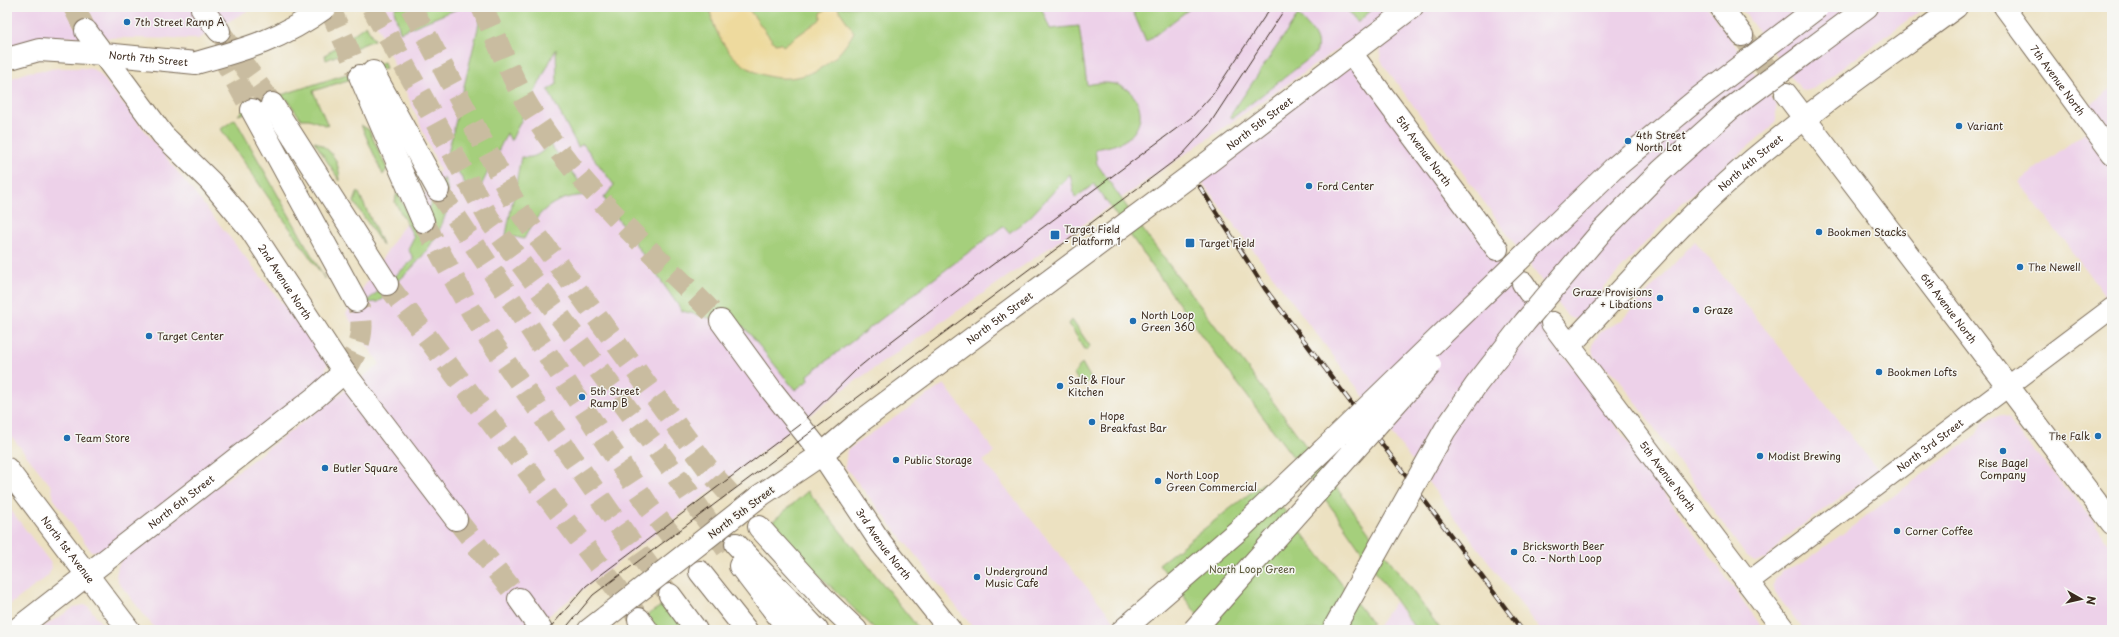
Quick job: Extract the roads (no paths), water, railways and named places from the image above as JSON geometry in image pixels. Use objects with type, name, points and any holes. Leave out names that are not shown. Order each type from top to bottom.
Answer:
[{"type":"main road","name":"North 7th Street","points":[[7,59],[39,50],[104,54],[196,63],[248,49],[284,34],[326,7]]},
{"type":"main road","name":"North 5th Street","points":[[589,630],[761,495],[822,454],[856,425],[1206,164],[1412,7]]},
{"type":"main road","points":[[1721,7],[1742,35]]},
{"type":"main road","points":[[1123,630],[1240,529],[1613,169],[1652,135],[1818,7]]},
{"type":"main road","points":[[1333,630],[1418,475],[1459,409],[1525,322],[1597,237],[1660,171],[1730,109],[1867,7]]},
{"type":"main road","name":"North 4th Street","points":[[1569,346],[1691,216],[1742,169],[1805,119],[1956,7]]},
{"type":"main road","points":[[202,9],[215,32]]},
{"type":"main road","name":"2nd Avenue North","points":[[86,30],[163,135],[211,182],[251,230],[344,372],[456,519]]},
{"type":"main road","name":"5th Avenue North","points":[[1351,53],[1497,249]]},
{"type":"main road","points":[[423,220],[366,74],[438,190]]},
{"type":"main road","name":"6th Avenue North","points":[[1786,94],[2112,523]]},
{"type":"main road","points":[[356,301],[262,107],[387,284]]},
{"type":"main road","points":[[1194,630],[1558,221]]},
{"type":"main road","name":"3rd Avenue North","points":[[721,321],[772,391],[822,454],[881,543],[950,630]]},
{"type":"main road","name":"5th Avenue North","points":[[1552,323],[1784,630]]},
{"type":"main road","name":"North 6th Street","points":[[16,630],[317,396],[344,372]]},
{"type":"main road","name":"North 1st Avenue","points":[[7,469],[129,630]]},
{"type":"main road","points":[[759,527],[828,603],[856,630]]},
{"type":"main road","points":[[789,630],[732,547],[816,630]]},
{"type":"main road","points":[[700,572],[746,630]]},
{"type":"main road","points":[[670,595],[696,630]]},
{"type":"main road","points":[[518,600],[541,630]]},
{"type":"street","name":"7th Avenue North","points":[[2004,7],[2112,154]]},
{"type":"street","name":"North 3rd Street","points":[[1747,583],[2112,308]]},
{"type":"tunnel","points":[[74,7],[86,31]]},
{"type":"tunnel","points":[[329,7],[360,76]]},
{"type":"tunnel","points":[[372,7],[492,224],[683,485],[728,551]]},
{"type":"tunnel","points":[[411,7],[517,207],[712,474],[759,527]]},
{"type":"tunnel","points":[[482,7],[527,104],[546,134],[568,163],[617,218],[721,321]]},
{"type":"tunnel","points":[[219,31],[272,104]]},
{"type":"tunnel","points":[[1742,35],[1785,93]]},
{"type":"tunnel","points":[[220,52],[252,110]]},
{"type":"tunnel","points":[[438,190],[651,510],[700,572]]},
{"type":"tunnel","points":[[423,221],[475,318],[622,530],[668,593]]},
{"type":"tunnel","points":[[387,284],[638,617]]},
{"type":"tunnel","points":[[344,372],[354,356],[360,338],[360,310],[356,301]]},
{"type":"tunnel","points":[[456,519],[519,599]]},
{"type":"tram line","points":[[548,630],[586,586],[800,425],[858,368],[880,350],[961,288],[1192,117],[1213,94],[1271,7]]},
{"type":"tram line","points":[[564,630],[593,595],[1182,155],[1209,125],[1286,7]]},
{"type":"railway","points":[[1200,187],[1266,290],[1522,630]]},
{"type":"place","name":"7th Street Ramp A","points":[[127,22]]},
{"type":"place","name":"Variant","points":[[1959,126]]},
{"type":"place","name":"4th Street North Lot","points":[[1628,141]]},
{"type":"place","name":"Ford Center","points":[[1309,186]]},
{"type":"place","name":"Bookmen Stacks","points":[[1819,232]]},
{"type":"place","name":"Target Field - Platform 1","points":[[1055,235]]},
{"type":"place","name":"Target Field","points":[[1190,243]]},
{"type":"place","name":"The Newell","points":[[2020,267]]},
{"type":"place","name":"Graze Provisions + Libations","points":[[1660,298]]},
{"type":"place","name":"Graze","points":[[1696,310]]},
{"type":"place","name":"North Loop Green 360","points":[[1133,321]]},
{"type":"place","name":"Target Center","points":[[149,336]]},
{"type":"place","name":"Bookmen Lofts","points":[[1879,372]]},
{"type":"place","name":"Salt & Flour Kitchen","points":[[1060,386]]},
{"type":"place","name":"5th Street Ramp B","points":[[582,397]]},
{"type":"place","name":"Hope Breakfast Bar","points":[[1092,422]]},
{"type":"place","name":"The Falk","points":[[2098,436]]},
{"type":"place","name":"Team Store","points":[[67,438]]},
{"type":"place","name":"Rise Bagel Company","points":[[2003,451]]},
{"type":"place","name":"Modist Brewing","points":[[1760,456]]},
{"type":"place","name":"Public Storage","points":[[896,460]]},
{"type":"place","name":"Butler Square","points":[[325,468]]},
{"type":"place","name":"North Loop Green Commercial","points":[[1158,481]]},
{"type":"place","name":"Corner Coffee","points":[[1897,531]]},
{"type":"place","name":"Bricksworth Beer Co. – North Loop","points":[[1514,552]]},
{"type":"place","name":"Underground Music Cafe","points":[[977,577]]},
{"type":"park label","name":"North Loop Green","points":[[1252,569]]}]
